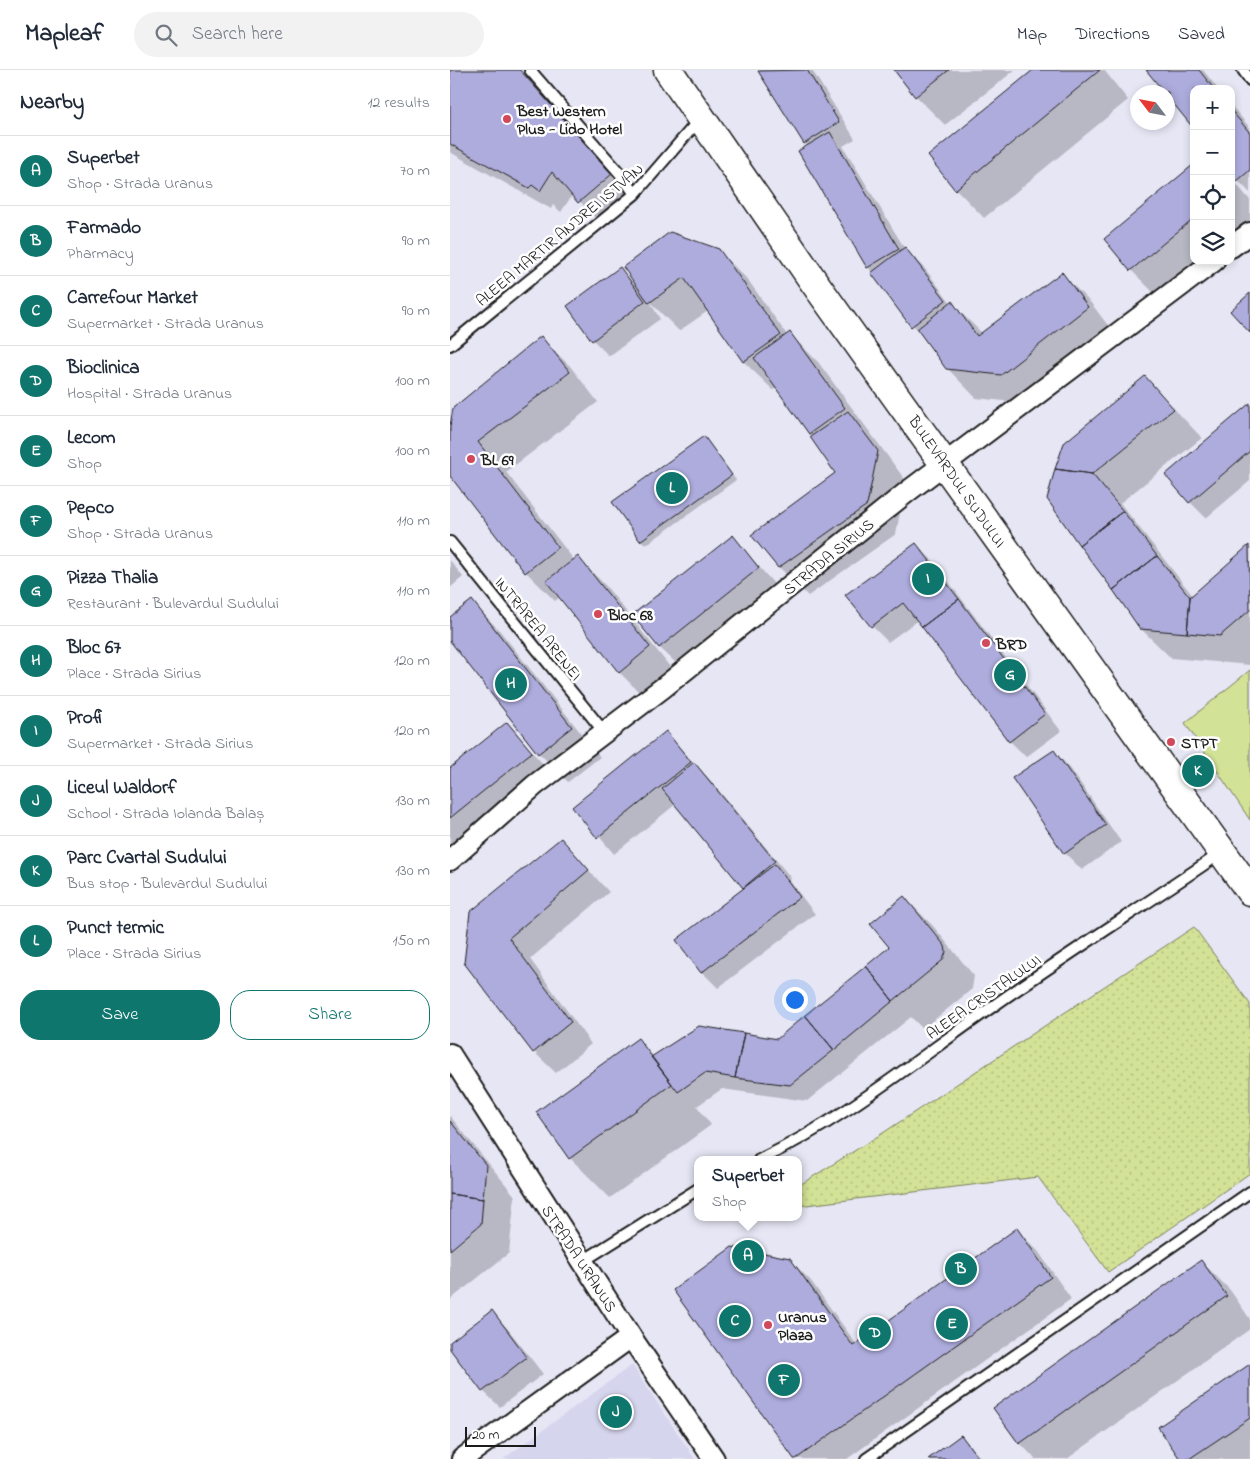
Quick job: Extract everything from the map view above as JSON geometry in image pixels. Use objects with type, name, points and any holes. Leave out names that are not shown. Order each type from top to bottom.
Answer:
[{"type":"street","name":"BULEVARDUL SUDULUI","points":[[668,70],[814,282],[945,462],[1250,891]]},
{"type":"street","points":[[1235,244],[1250,233]]},
{"type":"street","name":"STRADA SIRIUS","points":[[450,860],[534,785],[605,732],[945,462],[1118,336],[1209,265]]},
{"type":"street","name":"STRADA URANUS","points":[[450,1054],[631,1337],[714,1459]]},
{"type":"street","points":[[462,1459],[631,1337]]},
{"type":"lane","points":[[530,70],[598,147],[635,194]]},
{"type":"lane","points":[[1243,70],[1250,80]]},
{"type":"lane","name":"ALEEA MARTIR ANDREI ISTVAN","points":[[450,345],[635,194],[702,118]]},
{"type":"lane","name":"INTRAREA ARENEI","points":[[450,542],[605,732]]},
{"type":"lane","name":"ALEEA CRISTALULUI","points":[[766,1156],[810,1133],[845,1111],[993,1006],[1222,852]]},
{"type":"lane","points":[[583,1262],[694,1192]]},
{"type":"lane","points":[[866,1459],[1250,1192]]},
{"type":"shaded area","points":[[632,1365],[695,1459],[503,1459]]},
{"type":"green space","points":[[1250,670],[1250,820],[1185,723]]},
{"type":"green space","points":[[1194,927],[1250,1004],[1250,1173],[1108,1272],[1038,1177],[802,1206],[802,1184],[883,1133]]},
{"type":"building","name":"Best Western Plus - Lido Hotel","points":[[450,70],[520,70],[612,174],[578,203],[552,172],[540,191],[532,185],[529,188],[450,144]]},
{"type":"building","points":[[807,70],[839,122],[804,144],[758,71]]},
{"type":"building","points":[[894,70],[949,70],[915,97]]},
{"type":"building","points":[[1033,70],[1100,70],[955,190],[928,156]]},
{"type":"building","points":[[1146,70],[1199,70],[1211,85],[1190,85],[1190,124],[1175,106],[1175,85],[1158,85]]},
{"type":"building","points":[[1235,115],[1250,133],[1250,170],[1236,182]]},
{"type":"building","points":[[830,132],[899,249],[867,268],[798,151]]},
{"type":"building","points":[[1190,167],[1190,221],[1130,271],[1104,239]]},
{"type":"building","points":[[670,232],[719,249],[781,335],[743,362],[684,278],[649,303],[623,267]]},
{"type":"building","points":[[905,247],[946,300],[911,327],[871,273]]},
{"type":"building","points":[[620,267],[645,301],[592,341],[567,306]]},
{"type":"building","points":[[1062,272],[1088,307],[1001,375],[946,369],[917,329],[952,301],[977,336]]},
{"type":"building","points":[[1250,293],[1250,333],[1230,311]]},
{"type":"building","points":[[790,332],[845,408],[809,434],[754,358]]},
{"type":"building","name":"BL 69","points":[[541,336],[570,372],[478,442],[558,547],[525,573],[450,476],[450,426],[453,408]]},
{"type":"building","points":[[1145,376],[1174,409],[1092,474],[1055,469],[1064,443]]},
{"type":"building","points":[[1250,403],[1250,451],[1189,503],[1165,475]]},
{"type":"building","points":[[848,411],[878,451],[867,505],[778,568],[751,535],[835,473],[810,437]]},
{"type":"building","points":[[704,436],[732,475],[640,541],[612,502]]},
{"type":"building","points":[[1055,469],[1092,474],[1123,511],[1079,545],[1047,499]]},
{"type":"building","points":[[1123,511],[1157,556],[1113,590],[1079,545]]},
{"type":"building","points":[[733,535],[759,568],[659,648],[632,615]]},
{"type":"building","points":[[916,543],[959,599],[922,627],[903,603],[871,627],[845,595]]},
{"type":"building","points":[[1249,545],[1250,610],[1220,636],[1187,633],[1190,597]]},
{"type":"building","name":"Bloc 68","points":[[578,556],[650,647],[619,673],[546,581]]},
{"type":"building","points":[[1157,556],[1190,597],[1187,633],[1140,629],[1113,590]]},
{"type":"building","points":[[959,599],[1045,714],[1009,742],[922,627]]},
{"type":"building","points":[[472,600],[572,727],[538,754],[450,641],[450,617]]},
{"type":"building","points":[[507,722],[532,752],[450,818],[450,768]]},
{"type":"building","points":[[666,731],[691,762],[597,838],[572,807]]},
{"type":"building","points":[[1054,750],[1106,825],[1064,854],[1012,778]]},
{"type":"building","points":[[694,762],[775,861],[743,888],[662,789]]},
{"type":"building","points":[[561,838],[589,870],[509,938],[571,1022],[533,1053],[464,963],[470,912]]},
{"type":"building","points":[[775,864],[800,897],[701,973],[676,940]]},
{"type":"building","points":[[904,896],[945,946],[946,952],[943,960],[893,1001],[866,966],[889,947],[870,924]]},
{"type":"building","points":[[866,966],[893,1001],[834,1050],[805,1015]]},
{"type":"building","points":[[805,1015],[834,1050],[790,1085],[735,1078],[744,1033],[777,1039]]},
{"type":"building","points":[[699,1026],[744,1033],[735,1078],[705,1073],[678,1092],[651,1057]]},
{"type":"building","points":[[638,1038],[672,1084],[569,1159],[536,1112]]},
{"type":"building","points":[[450,1121],[486,1165],[483,1199],[450,1194]]},
{"type":"building","points":[[450,1194],[483,1199],[481,1224],[450,1250]]},
{"type":"building","name":"Uranus Plaza","points":[[1017,1228],[1051,1277],[796,1459],[794,1459],[673,1290],[732,1247],[790,1258],[853,1346]]},
{"type":"building","points":[[1201,1260],[1227,1296],[1019,1444],[993,1408]]},
{"type":"building","points":[[492,1310],[527,1357],[482,1392],[450,1349],[450,1342]]},
{"type":"building","points":[[1250,1364],[1250,1418],[1189,1459],[1180,1459],[1158,1427]]},
{"type":"building","points":[[961,1435],[979,1459],[928,1459]]},
{"type":"place","name":"Best Western Plus - Lido Hotel","points":[[507,119]]},
{"type":"place","name":"BL 69","points":[[471,459]]},
{"type":"place","name":"Punct termic","points":[[672,488]]},
{"type":"place","name":"Profi","points":[[928,579]]},
{"type":"place","name":"Bloc 68","points":[[598,614]]},
{"type":"place","name":"BRD","points":[[986,643]]},
{"type":"place","name":"Pizza Thalia","points":[[1010,675]]},
{"type":"place","name":"Bloc 67","points":[[511,684]]},
{"type":"place","name":"STPT","points":[[1171,742]]},
{"type":"place","name":"Parc Cvartal Sudului","points":[[1198,771]]},
{"type":"place","name":"Superbet","points":[[748,1256]]},
{"type":"place","name":"Farmado","points":[[961,1269]]},
{"type":"place","name":"Carrefour Market","points":[[735,1321]]},
{"type":"place","name":"Lecom","points":[[952,1324]]},
{"type":"place","name":"Uranus Plaza","points":[[768,1325]]},
{"type":"place","name":"Bioclinica","points":[[875,1333]]},
{"type":"place","name":"Pepco","points":[[784,1380]]},
{"type":"place","name":"Liceul Waldorf","points":[[616,1412]]}]
